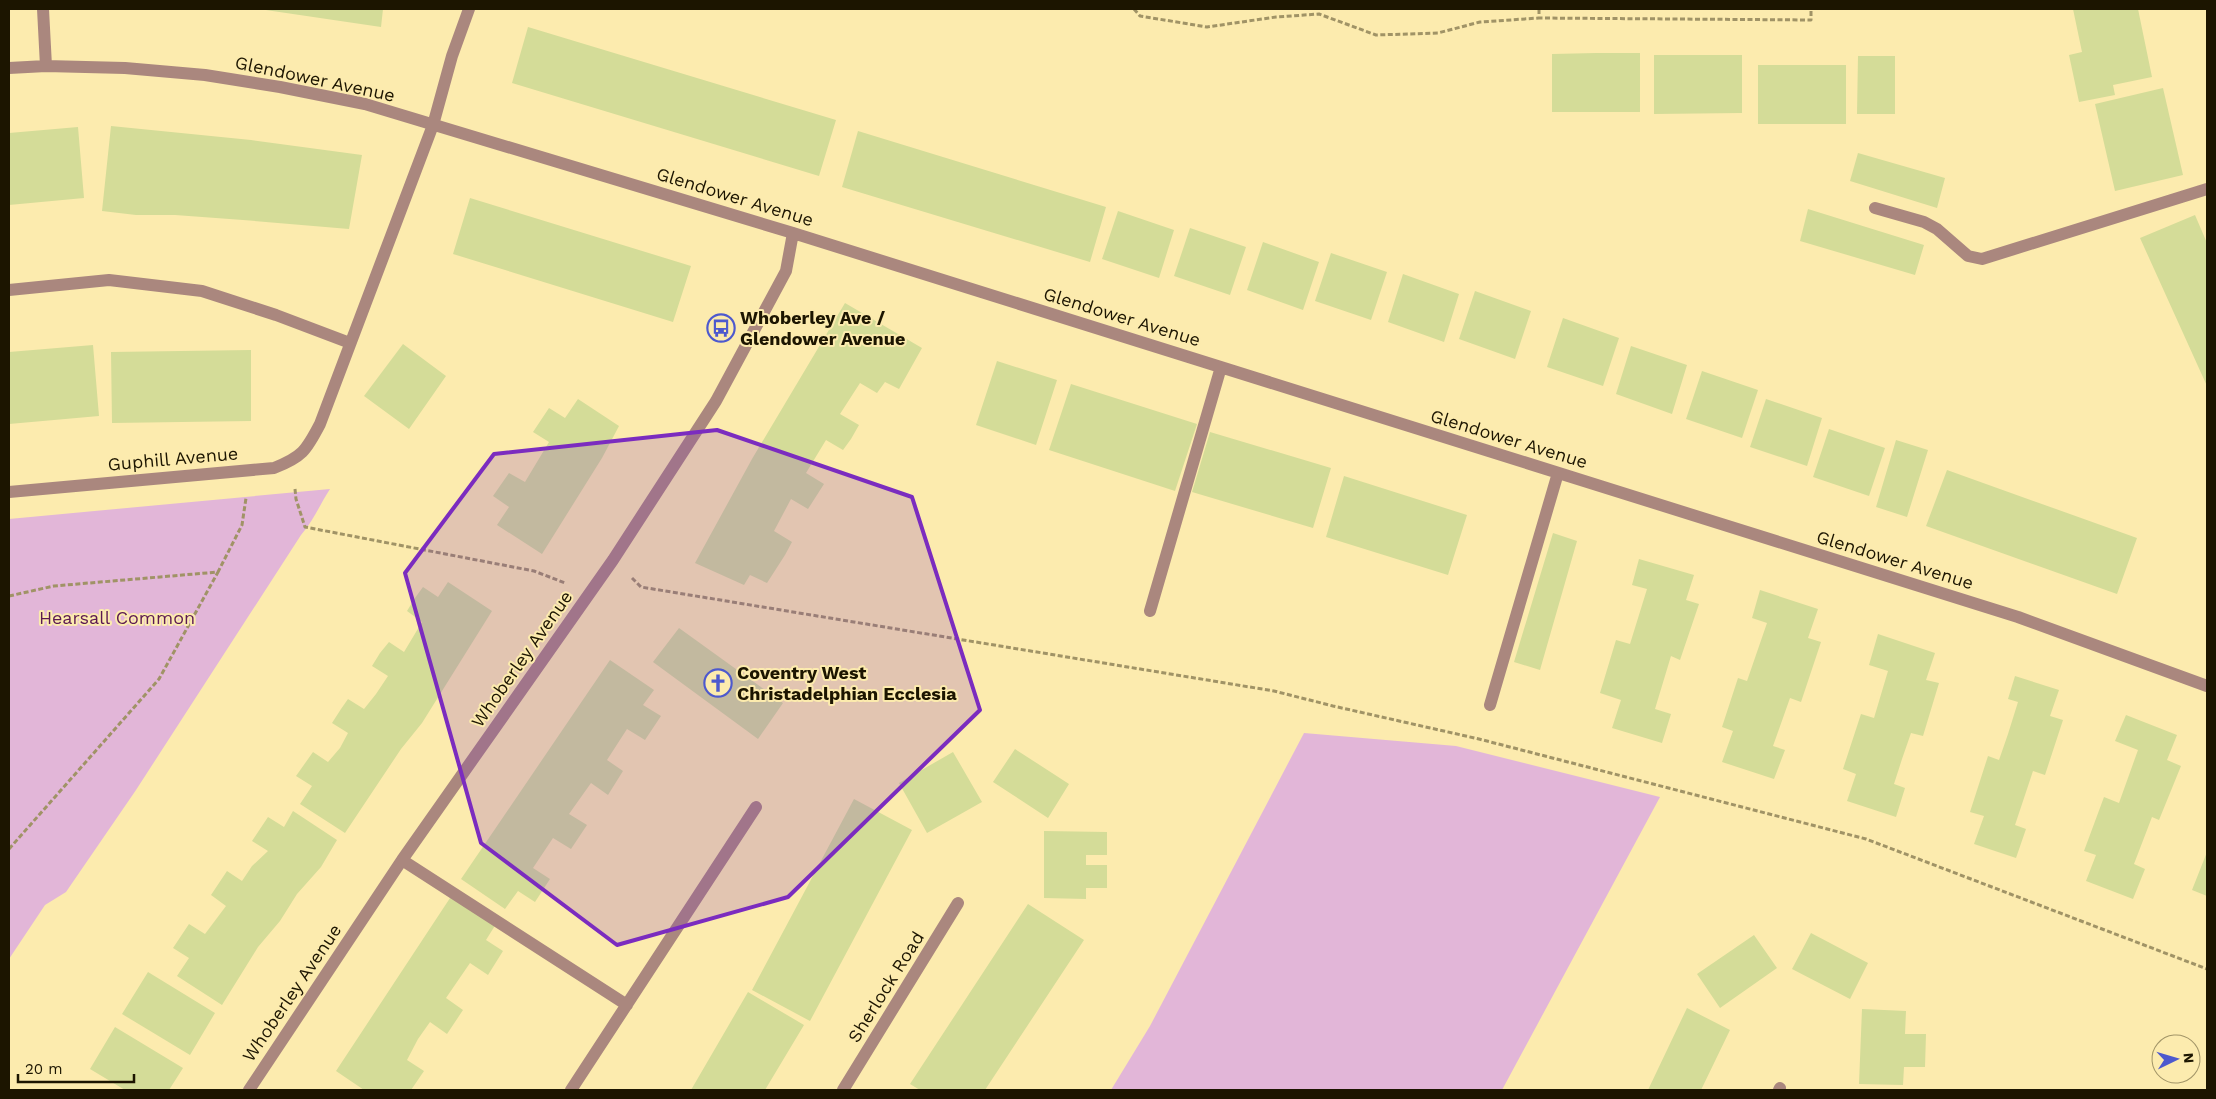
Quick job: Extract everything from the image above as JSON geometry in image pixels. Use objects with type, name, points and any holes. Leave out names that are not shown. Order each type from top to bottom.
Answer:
[{"type":"street","points":[[42,9],[46,66]]},
{"type":"street","points":[[9,290],[110,280],[202,291],[276,315],[350,343],[433,125],[452,56],[469,9]]},
{"type":"street","name":"Glendower Avenue","points":[[9,68],[46,66],[124,68],[205,75],[280,87],[365,104],[793,232],[2018,617],[2207,686]]},
{"type":"street","points":[[1875,208],[1924,222],[1937,229],[1968,256],[1982,259],[2207,189]]},
{"type":"street","name":"Whoberley Avenue","points":[[249,1090],[402,860],[613,560],[716,400],[786,271],[793,232]]},
{"type":"street","name":"Guphill Avenue","points":[[9,492],[274,468],[292,461],[307,449],[320,424],[350,343]]},
{"type":"street","points":[[1150,610],[1221,367]]},
{"type":"street","points":[[1490,705],[1558,473]]},
{"type":"street","points":[[571,1090],[756,807]]},
{"type":"street","points":[[402,860],[627,1005]]},
{"type":"street","name":"Sherlock Road","points":[[843,1090],[958,903]]},
{"type":"path","points":[[1134,9],[1140,16],[1207,27],[1276,17],[1319,14],[1376,35],[1438,33],[1480,22],[1539,18],[1811,20],[1811,9]]},
{"type":"path","points":[[1539,9],[1539,18]]},
{"type":"path","points":[[292,461],[296,499],[305,527],[534,571],[590,593]]},
{"type":"path","points":[[9,849],[159,679],[242,525],[250,470]]},
{"type":"path","points":[[613,560],[641,587],[1274,691],[1479,739],[1866,839],[2207,969]]},
{"type":"path","points":[[9,596],[54,586],[218,572]]},
{"type":"highlighted area","points":[[717,430],[912,497],[980,710],[788,897],[617,945],[481,843],[405,573],[494,454]]},
{"type":"green space","name":"Hearsall Common","points":[[330,489],[136,790],[66,892],[45,905],[9,959],[9,519]]},
{"type":"green space","points":[[1304,733],[1456,746],[1660,797],[1502,1090],[1111,1090],[1150,1026]]},
{"type":"building","points":[[259,9],[383,9],[381,27]]},
{"type":"building","points":[[2073,9],[2138,9],[2152,77],[2113,85],[2115,95],[2079,102],[2069,55],[2082,52]]},
{"type":"building","points":[[528,27],[836,120],[819,176],[512,83]]},
{"type":"building","points":[[1640,53],[1640,112],[1552,112],[1552,54]]},
{"type":"building","points":[[1654,55],[1742,55],[1742,113],[1654,114]]},
{"type":"building","points":[[1858,56],[1895,56],[1895,114],[1857,114]]},
{"type":"building","points":[[1758,65],[1846,65],[1846,124],[1758,124]]},
{"type":"building","points":[[2163,88],[2183,175],[2115,191],[2095,104]]},
{"type":"building","points":[[111,126],[251,140],[362,155],[349,229],[175,215],[136,215],[102,211]]},
{"type":"building","points":[[78,127],[84,198],[9,205],[9,133]]},
{"type":"building","points":[[858,131],[1106,207],[1090,262],[842,187]]},
{"type":"building","points":[[1858,153],[1945,178],[1937,208],[1850,181]]},
{"type":"building","points":[[470,198],[691,266],[673,322],[453,254]]},
{"type":"building","points":[[1808,209],[1924,245],[1915,275],[1800,241]]},
{"type":"building","points":[[1118,211],[1174,230],[1159,278],[1102,259]]},
{"type":"building","points":[[2195,215],[2207,243],[2207,386],[2140,238]]},
{"type":"building","points":[[1190,228],[1246,247],[1230,295],[1174,276]]},
{"type":"building","points":[[1263,242],[1319,262],[1303,310],[1247,290]]},
{"type":"building","points":[[1331,253],[1387,272],[1371,320],[1315,301]]},
{"type":"building","points":[[1403,274],[1459,294],[1444,342],[1388,322]]},
{"type":"building","points":[[1475,291],[1531,311],[1515,359],[1459,339]]},
{"type":"building","points":[[845,303],[922,348],[899,389],[885,382],[877,393],[860,383],[840,414],[859,425],[843,450],[826,440],[806,473],[824,484],[808,509],[791,499],[774,531],[792,542],[767,583],[750,575],[744,585],[695,563],[752,459]]},
{"type":"building","points":[[1563,318],[1619,338],[1603,386],[1547,367]]},
{"type":"building","points":[[403,344],[446,376],[409,429],[364,396]]},
{"type":"building","points":[[93,345],[99,416],[9,424],[9,352]]},
{"type":"building","points":[[1631,346],[1687,365],[1672,414],[1616,394]]},
{"type":"building","points":[[251,350],[251,421],[112,423],[111,352]]},
{"type":"building","points":[[997,361],[1057,380],[1036,445],[976,425]]},
{"type":"building","points":[[1702,371],[1758,390],[1742,438],[1686,419]]},
{"type":"building","points":[[1071,384],[1197,424],[1175,491],[1049,450]]},
{"type":"building","points":[[578,399],[619,426],[602,458],[542,554],[497,525],[509,507],[493,496],[509,473],[525,482],[549,442],[533,432],[549,408],[565,418]]},
{"type":"building","points":[[1766,399],[1822,418],[1807,466],[1750,447]]},
{"type":"building","points":[[1829,429],[1885,448],[1869,496],[1813,477]]},
{"type":"building","points":[[1210,432],[1331,468],[1313,528],[1192,492]]},
{"type":"building","points":[[1896,440],[1928,450],[1907,517],[1876,507]]},
{"type":"building","points":[[1947,470],[2137,538],[2117,594],[1926,526]]},
{"type":"building","points":[[1344,476],[1467,515],[1448,575],[1326,537]]},
{"type":"building","points":[[1553,533],[1577,541],[1540,670],[1514,662]]},
{"type":"building","points":[[1639,559],[1694,575],[1686,600],[1699,604],[1680,660],[1671,656],[1655,709],[1671,714],[1662,743],[1612,728],[1621,700],[1600,693],[1616,640],[1630,644],[1647,589],[1632,585]]},
{"type":"building","points":[[448,582],[492,611],[422,723],[401,749],[345,833],[300,804],[312,786],[296,776],[313,752],[328,762],[340,748],[348,733],[332,723],[341,709],[348,699],[364,709],[388,676],[372,666],[380,653],[389,642],[404,652],[422,622],[407,611],[415,598],[423,587],[438,597]]},
{"type":"building","points":[[1760,590],[1818,609],[1808,638],[1821,642],[1801,702],[1790,698],[1773,746],[1785,750],[1774,779],[1722,762],[1733,731],[1722,727],[1738,678],[1747,681],[1767,623],[1752,618]]},
{"type":"building","name":"Coventry West Christadelphian Ecclesia","points":[[679,628],[783,703],[758,739],[653,662]]},
{"type":"building","points":[[1878,634],[1935,653],[1926,680],[1939,683],[1923,736],[1911,733],[1902,759],[1894,784],[1905,788],[1896,817],[1847,801],[1856,774],[1843,769],[1861,714],[1874,718],[1888,671],[1869,665]]},
{"type":"building","points":[[610,660],[654,690],[643,705],[661,716],[645,740],[627,729],[607,760],[623,771],[608,795],[591,783],[569,814],[587,825],[571,849],[553,838],[533,868],[550,879],[535,902],[518,891],[505,909],[461,879]]},
{"type":"building","points":[[2015,676],[2059,690],[2050,716],[2063,720],[2045,775],[2033,771],[2015,825],[2026,829],[2016,858],[1974,844],[1984,816],[1970,812],[1988,756],[1999,760],[2008,734],[2018,702],[2008,699]]},
{"type":"building","points":[[2126,715],[2177,735],[2167,760],[2181,766],[2159,820],[2152,817],[2134,864],[2145,869],[2133,899],[2086,881],[2096,855],[2084,851],[2104,797],[2119,803],[2138,750],[2115,741]]},
{"type":"building","points":[[1015,749],[1069,784],[1048,818],[993,782]]},
{"type":"building","points":[[953,752],[982,802],[927,833],[899,783]]},
{"type":"building","points":[[854,799],[912,830],[810,1021],[752,990]]},
{"type":"building","points":[[293,811],[337,840],[321,867],[297,894],[280,921],[258,947],[222,1005],[177,976],[189,958],[173,948],[189,924],[205,934],[226,906],[211,895],[227,871],[242,881],[252,866],[268,851],[252,841],[268,817],[284,827]]},
{"type":"building","points":[[1044,831],[1107,832],[1107,855],[1086,855],[1086,865],[1107,865],[1107,888],[1086,888],[1086,899],[1044,898]]},
{"type":"building","points":[[2207,852],[2207,896],[2192,890]]},
{"type":"building","points":[[452,895],[496,924],[486,940],[503,951],[488,975],[470,963],[446,998],[463,1010],[447,1034],[430,1022],[418,1039],[407,1060],[424,1071],[411,1090],[364,1090],[336,1071]]},
{"type":"building","points":[[1028,904],[1084,940],[985,1090],[920,1090],[910,1084]]},
{"type":"building","points":[[1811,933],[1868,963],[1850,999],[1792,969]]},
{"type":"building","points":[[1754,935],[1777,968],[1720,1008],[1697,974]]},
{"type":"building","points":[[148,972],[215,1013],[190,1055],[122,1014]]},
{"type":"building","points":[[748,992],[804,1025],[765,1090],[691,1090]]},
{"type":"building","points":[[1687,1008],[1730,1030],[1701,1090],[1648,1090]]},
{"type":"building","points":[[1862,1009],[1906,1011],[1905,1034],[1926,1034],[1925,1067],[1904,1067],[1903,1085],[1859,1084]]},
{"type":"building","points":[[115,1027],[183,1068],[169,1090],[125,1090],[90,1069]]},
{"type":"place","name":"Whoberley Ave / Glendower Avenue","points":[[721,328]]},
{"type":"place","name":"Coventry West Christadelphian Ecclesia","points":[[718,683]]}]
